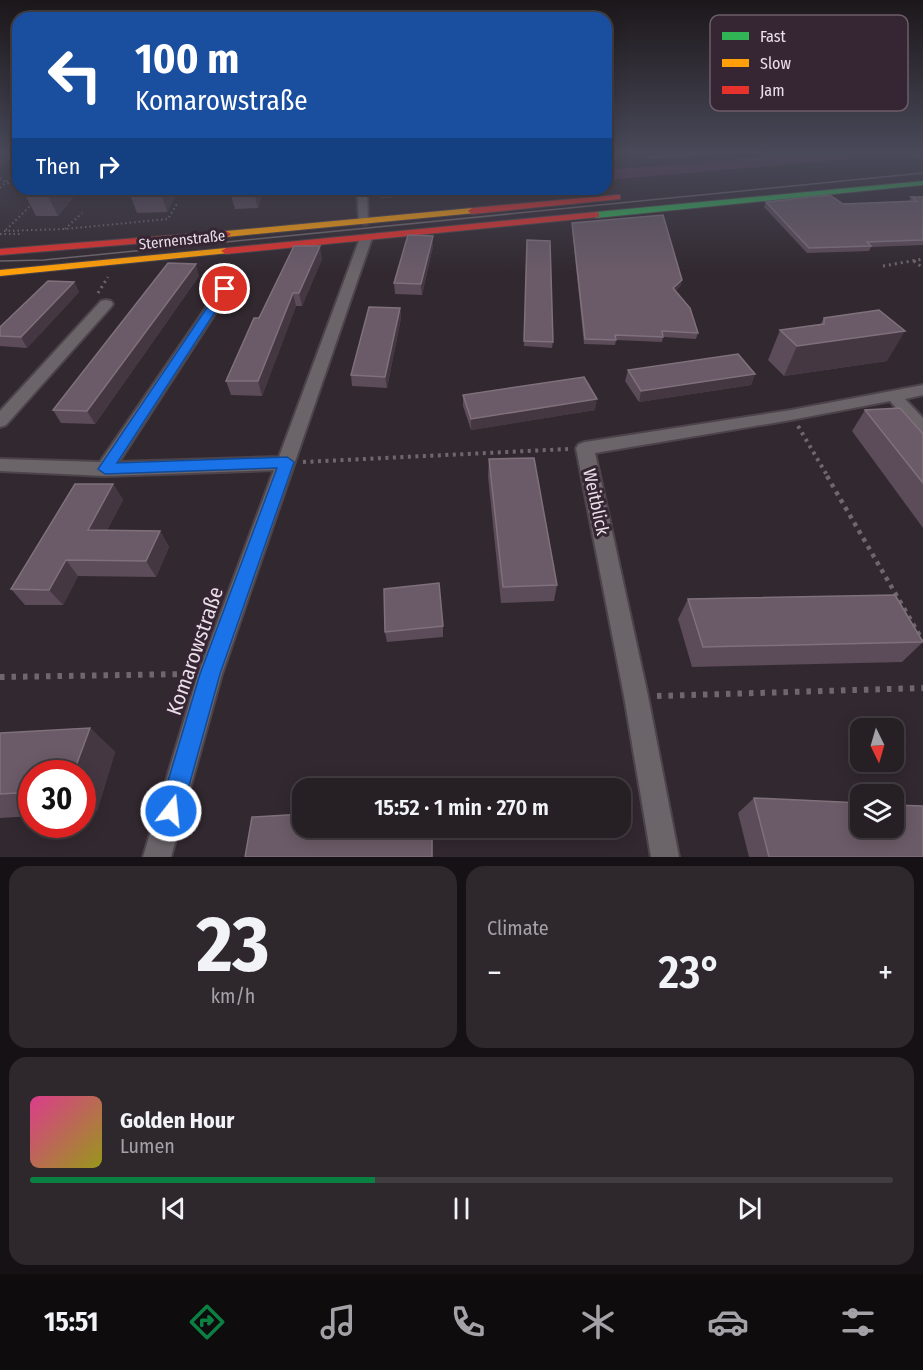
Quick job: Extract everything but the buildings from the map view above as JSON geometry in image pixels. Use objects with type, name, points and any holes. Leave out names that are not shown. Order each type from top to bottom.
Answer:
[{"type":"street","name":"Sternenstraße","points":[[0,252],[365,230],[816,192]]},
{"type":"street","points":[[362,195],[365,230]]},
{"type":"street","name":"Sternenstraße","points":[[0,273],[237,251],[365,230],[636,195]]},
{"type":"street","name":"Komarowstraße","points":[[157,857],[210,674],[287,462],[365,230]]},
{"type":"street","points":[[105,469],[225,289]]},
{"type":"street","points":[[0,421],[106,304]]},
{"type":"street","name":"Weitblick","points":[[666,857],[636,696],[585,448],[792,415],[923,390]]},
{"type":"street","points":[[893,395],[923,429]]},
{"type":"street","points":[[0,465],[105,469],[287,462]]},
{"type":"path","points":[[4,231],[65,229],[168,219],[178,202]]},
{"type":"path","points":[[0,234],[33,203]]},
{"type":"path","points":[[65,229],[82,213]]},
{"type":"path","points":[[225,289],[237,251]]},
{"type":"path","points":[[883,266],[923,259]]},
{"type":"path","points":[[914,261],[923,268]]},
{"type":"path","points":[[85,266],[82,278],[108,277],[90,303],[106,304]]},
{"type":"path","points":[[792,415],[923,641]]},
{"type":"path","points":[[287,462],[585,448]]},
{"type":"path","points":[[0,677],[210,674]]},
{"type":"path","points":[[636,696],[923,688]]},
{"type":"tram line","points":[[0,261],[44,260],[731,192]]},
{"type":"traffic: fast","points":[[596,215],[831,192]]},
{"type":"traffic: slow","points":[[226,234],[472,211]]},
{"type":"traffic: slow","points":[[0,273],[226,251]]},
{"type":"traffic: jam","points":[[472,211],[617,197]]},
{"type":"traffic: jam","points":[[226,251],[596,215]]},
{"type":"traffic: jam","points":[[0,252],[226,234]]},
{"type":"route","points":[[171,811],[210,674],[287,462],[105,469],[225,289]]}]
